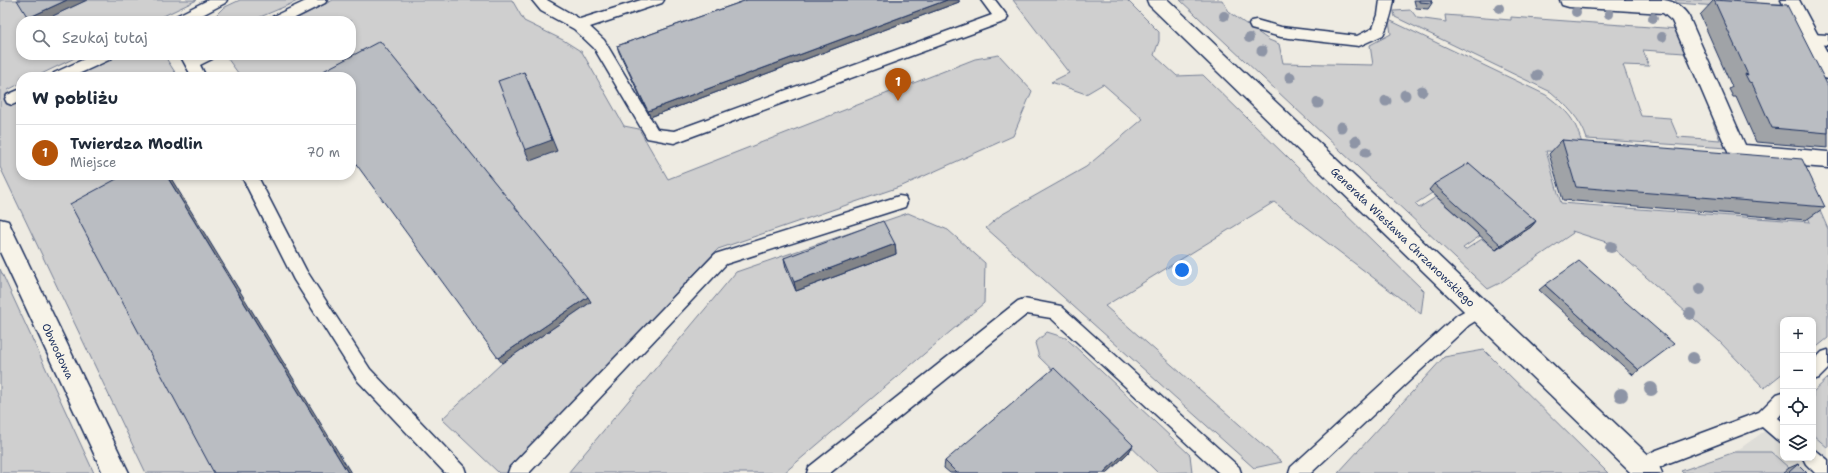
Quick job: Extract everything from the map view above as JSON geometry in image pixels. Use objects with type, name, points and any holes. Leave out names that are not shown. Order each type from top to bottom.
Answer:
[{"type":"street","name":"Generała Wiesława Chrzanowskiego","points":[[1156,0],[1645,470]]},
{"type":"street","points":[[1569,0],[1667,7],[1680,17],[1738,152],[1828,160]]},
{"type":"street","points":[[1790,0],[1819,40],[1828,72]]},
{"type":"street","name":"Obwodowa","points":[[0,228],[116,473]]},
{"type":"lane","points":[[189,16],[220,0]]},
{"type":"lane","points":[[287,16],[320,0]]},
{"type":"lane","points":[[539,0],[546,7],[580,25],[599,44],[652,134],[674,138],[1001,17],[988,0]]},
{"type":"lane","points":[[580,25],[656,0]]},
{"type":"lane","points":[[1256,25],[1281,32],[1359,41],[1378,31],[1385,15],[1387,0]]},
{"type":"lane","points":[[70,72],[95,60]]},
{"type":"lane","points":[[190,60],[196,72]]},
{"type":"lane","points":[[252,180],[300,275],[364,375],[457,473]]},
{"type":"lane","points":[[517,473],[721,259],[900,202]]},
{"type":"lane","points":[[816,473],[1024,306],[1055,310],[1232,473]]},
{"type":"lane","points":[[1298,473],[1463,320],[1479,310]]},
{"type":"lane","points":[[1816,369],[1828,358]]},
{"type":"lane","points":[[1645,470],[1660,457],[1765,418],[1780,403]]},
{"type":"lane","points":[[1765,418],[1780,431]]},
{"type":"lane","points":[[1815,461],[1828,472]]},
{"type":"shaded area","points":[[0,0],[20,0],[29,16],[16,16],[16,60],[71,60],[45,72],[16,72],[16,86],[8,90],[16,104],[16,180],[143,180],[219,473],[146,473],[0,167]]},
{"type":"shaded area","points":[[87,0],[197,0],[163,16],[53,16]]},
{"type":"shaded area","points":[[240,0],[300,0],[263,16],[215,16],[223,8]]},
{"type":"shaded area","points":[[333,0],[512,0],[524,21],[563,40],[582,52],[624,126],[639,129],[668,179],[975,59],[999,55],[1032,91],[1013,136],[902,186],[718,249],[506,473],[499,473],[442,419],[502,363],[591,302],[384,47],[338,72],[237,72],[229,60],[356,60],[356,16],[302,16]]},
{"type":"shaded area","points":[[1013,0],[1127,0],[1159,32],[1159,41],[1154,55],[1177,76],[1203,75],[1424,291],[1421,314],[1274,202],[1105,306],[1282,462],[1254,468],[986,228],[1001,215],[1086,167],[1143,119],[1103,84],[1086,94],[1051,82],[1069,73]]},
{"type":"shaded area","points":[[1180,0],[1222,0],[1230,13],[1269,40],[1279,44],[1283,63],[1373,65],[1370,45],[1391,34],[1389,20],[1546,95],[1568,114],[1576,126],[1585,153],[1546,151],[1561,203],[1810,222],[1786,169],[1817,204],[1828,229],[1828,338],[1816,348],[1816,317],[1780,317],[1780,375],[1764,388],[1718,340],[1606,242],[1572,231],[1573,233],[1500,283],[1488,289]],"holes":[[[1429,190],[1496,250],[1482,239],[1465,250],[1463,248],[1480,236],[1436,197],[1419,208],[1415,204],[1432,193]]]},
{"type":"shaded area","points":[[1675,0],[1756,0],[1757,3],[1785,4],[1771,10],[1677,3]]},
{"type":"shaded area","points":[[1411,10],[1417,18],[1446,22],[1445,15],[1511,20],[1511,17],[1678,29],[1695,70],[1692,69],[1684,53],[1643,50],[1649,66],[1623,65],[1641,116],[1670,118],[1678,137],[1720,140],[1713,122],[1717,122],[1728,148],[1587,139],[1577,119],[1551,92],[1395,17],[1394,11]]},
{"type":"shaded area","points":[[108,60],[167,60],[175,72],[82,72]]},
{"type":"shaded area","points":[[908,213],[948,230],[985,263],[984,303],[784,473],[568,473],[736,272]]},
{"type":"shaded area","points":[[0,269],[94,473],[0,473]]},
{"type":"shaded area","points":[[1047,332],[1066,338],[1190,455],[1192,472],[1158,473],[1039,357],[1035,343]]},
{"type":"shaded area","points":[[1484,350],[1608,473],[1338,473],[1444,357]]},
{"type":"shaded area","points":[[1828,378],[1828,448],[1816,438],[1816,389]]},
{"type":"shaded area","points":[[1780,420],[1780,461],[1816,461],[1816,438],[1828,448],[1828,473],[1783,473],[1771,452],[1735,452]]},
{"type":"shaded area","points":[[1735,452],[1771,452],[1789,468],[1783,473],[1683,473],[1681,471]]},
{"type":"building","points":[[17,0],[67,0],[32,16],[27,16]]},
{"type":"building","points":[[747,0],[947,0],[648,111],[617,46]]},
{"type":"building","points":[[1419,0],[1431,0],[1432,3],[1419,2]]},
{"type":"building","points":[[1714,0],[1787,5],[1828,86],[1828,133],[1772,128],[1752,83],[1749,82],[1745,74],[1748,75]]},
{"type":"building","points":[[380,41],[588,297],[498,358],[356,164],[356,72],[321,72],[344,60],[356,60],[356,54]]},
{"type":"building","points":[[524,72],[552,140],[525,150],[498,81]]},
{"type":"building","points":[[1562,140],[1802,159],[1825,207],[1576,187]]},
{"type":"building","points":[[1469,163],[1536,221],[1501,245],[1434,184]]},
{"type":"building","points":[[115,180],[169,180],[348,473],[214,473],[70,204]]},
{"type":"building","points":[[883,221],[895,244],[794,282],[784,258]]},
{"type":"building","points":[[1579,261],[1674,344],[1639,370],[1545,285]]},
{"type":"building","points":[[1054,368],[1133,445],[1103,473],[957,473],[945,461]]},
{"type":"building","points":[[1798,464],[1807,473],[1788,473]]},
{"type":"place","name":"Twierdza Modlin","points":[[898,101]]}]
